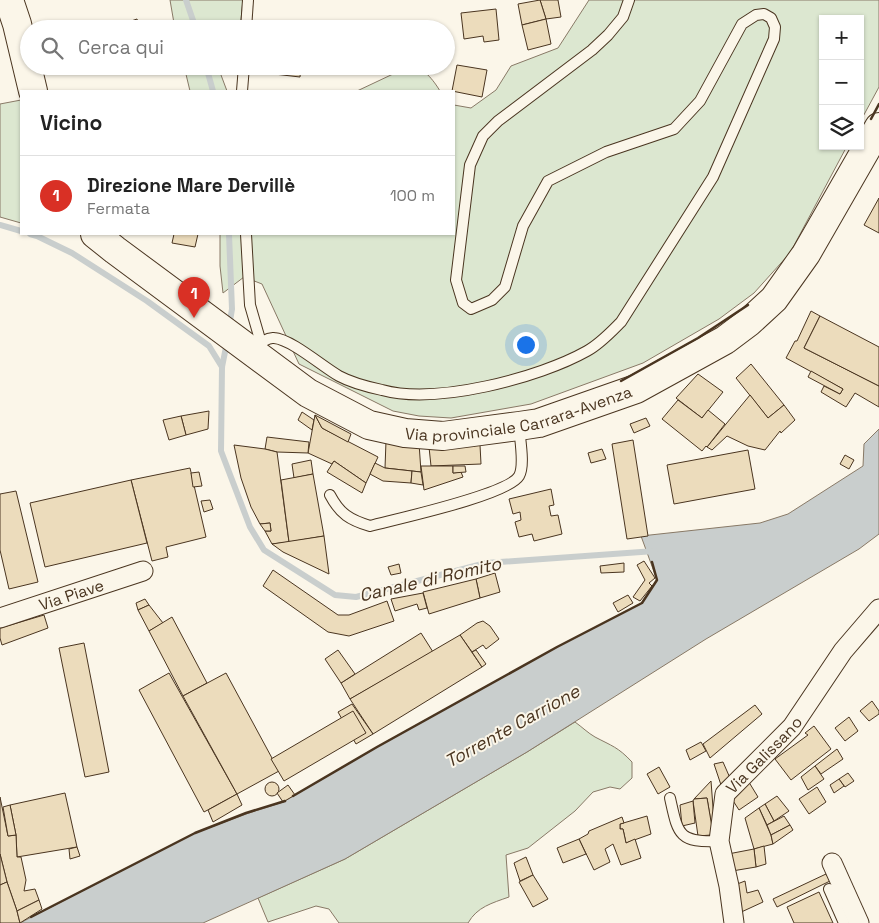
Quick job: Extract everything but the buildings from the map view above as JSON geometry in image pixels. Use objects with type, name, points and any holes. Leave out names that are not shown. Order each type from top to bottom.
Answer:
[{"type":"main road","points":[[9,0],[20,37]]},
{"type":"main road","points":[[29,75],[33,90]]},
{"type":"main road","name":"Via provinciale Carrara-Avenza","points":[[96,235],[208,319],[252,347],[308,393],[369,425],[405,433],[443,436],[519,426],[539,422],[636,389],[725,340],[749,322],[774,299],[806,254],[879,127]]},
{"type":"street","name":"Via Piave","points":[[0,618],[143,571]]},
{"type":"street","name":"Via Galissano","points":[[734,923],[729,886],[719,841],[725,794],[792,727],[843,651],[879,609]]},
{"type":"street","points":[[832,863],[859,923]]},
{"type":"lane","points":[[247,20],[248,0]]},
{"type":"lane","points":[[246,235],[252,347],[272,338],[284,341],[340,376],[362,385],[393,393],[436,394],[462,391],[518,379],[546,370],[588,351],[602,341],[621,322],[713,177],[774,39],[775,27],[771,18],[764,14],[756,15],[742,24],[700,101],[674,129],[606,152],[548,182],[523,226],[505,287],[492,300],[471,310],[463,303],[456,280],[470,165],[483,136],[516,106],[592,50],[608,35],[623,18],[628,0]]},
{"type":"lane","points":[[242,90],[243,75]]},
{"type":"lane","points":[[330,495],[340,511],[354,522],[370,526],[482,496],[506,487],[518,477],[522,467],[519,426]]},
{"type":"lane","points":[[670,798],[676,827],[680,833],[687,838],[704,842],[719,841]]},
{"type":"lane","points":[[829,889],[844,923]]},
{"type":"green space","points":[[170,0],[243,0],[241,20],[173,20]]},
{"type":"green space","points":[[589,0],[879,0],[879,87],[864,115],[864,15],[819,15],[819,150],[845,150],[790,253],[754,293],[719,319],[643,363],[531,404],[451,418],[419,416],[393,411],[299,364],[262,284],[244,277],[223,293],[220,266],[220,235],[455,235],[455,105],[471,108],[496,90],[511,66],[558,48]]},
{"type":"green space","points":[[186,75],[221,75],[227,90],[190,90]]},
{"type":"green space","points":[[391,75],[428,75],[439,90],[359,90]]},
{"type":"green space","points":[[20,100],[20,223],[0,217],[0,104]]},
{"type":"green space","points":[[575,722],[592,735],[623,753],[632,762],[632,778],[620,789],[610,787],[593,792],[575,811],[528,848],[506,855],[509,897],[480,909],[468,923],[339,923],[329,909],[316,906],[268,922],[258,898],[345,859]]},
{"type":"water","name":"Torrente Carrione","points":[[879,429],[879,534],[859,549],[706,639],[527,752],[345,859],[203,923],[20,923],[195,833],[283,802],[377,747],[557,647],[642,603],[657,580],[641,536],[760,523],[788,514],[863,466],[864,444]]},
{"type":"waterway","name":"Canale di Romito","points":[[186,0],[193,20]]},
{"type":"waterway","name":"Canale di Romito","points":[[209,75],[213,90]]},
{"type":"waterway","points":[[0,225],[20,231]]},
{"type":"waterway","points":[[34,235],[72,253],[147,301],[209,346],[222,367]]},
{"type":"waterway","name":"Canale di Romito","points":[[229,235],[232,309],[229,327]]},
{"type":"waterway","name":"Canale di Romito","points":[[227,342],[222,367],[221,451],[250,527],[264,550],[335,595],[356,597],[486,563],[655,551]]},
{"type":"wall","points":[[871,119],[879,104]]},
{"type":"wall","points":[[621,381],[698,338],[748,305]]},
{"type":"wall","points":[[293,796],[557,647],[642,603],[657,580],[652,562]]},
{"type":"wall","points":[[31,917],[195,833],[246,813],[285,801]]},
{"type":"place","name":"Direzione Mare Dervillè","points":[[194,318]]}]
